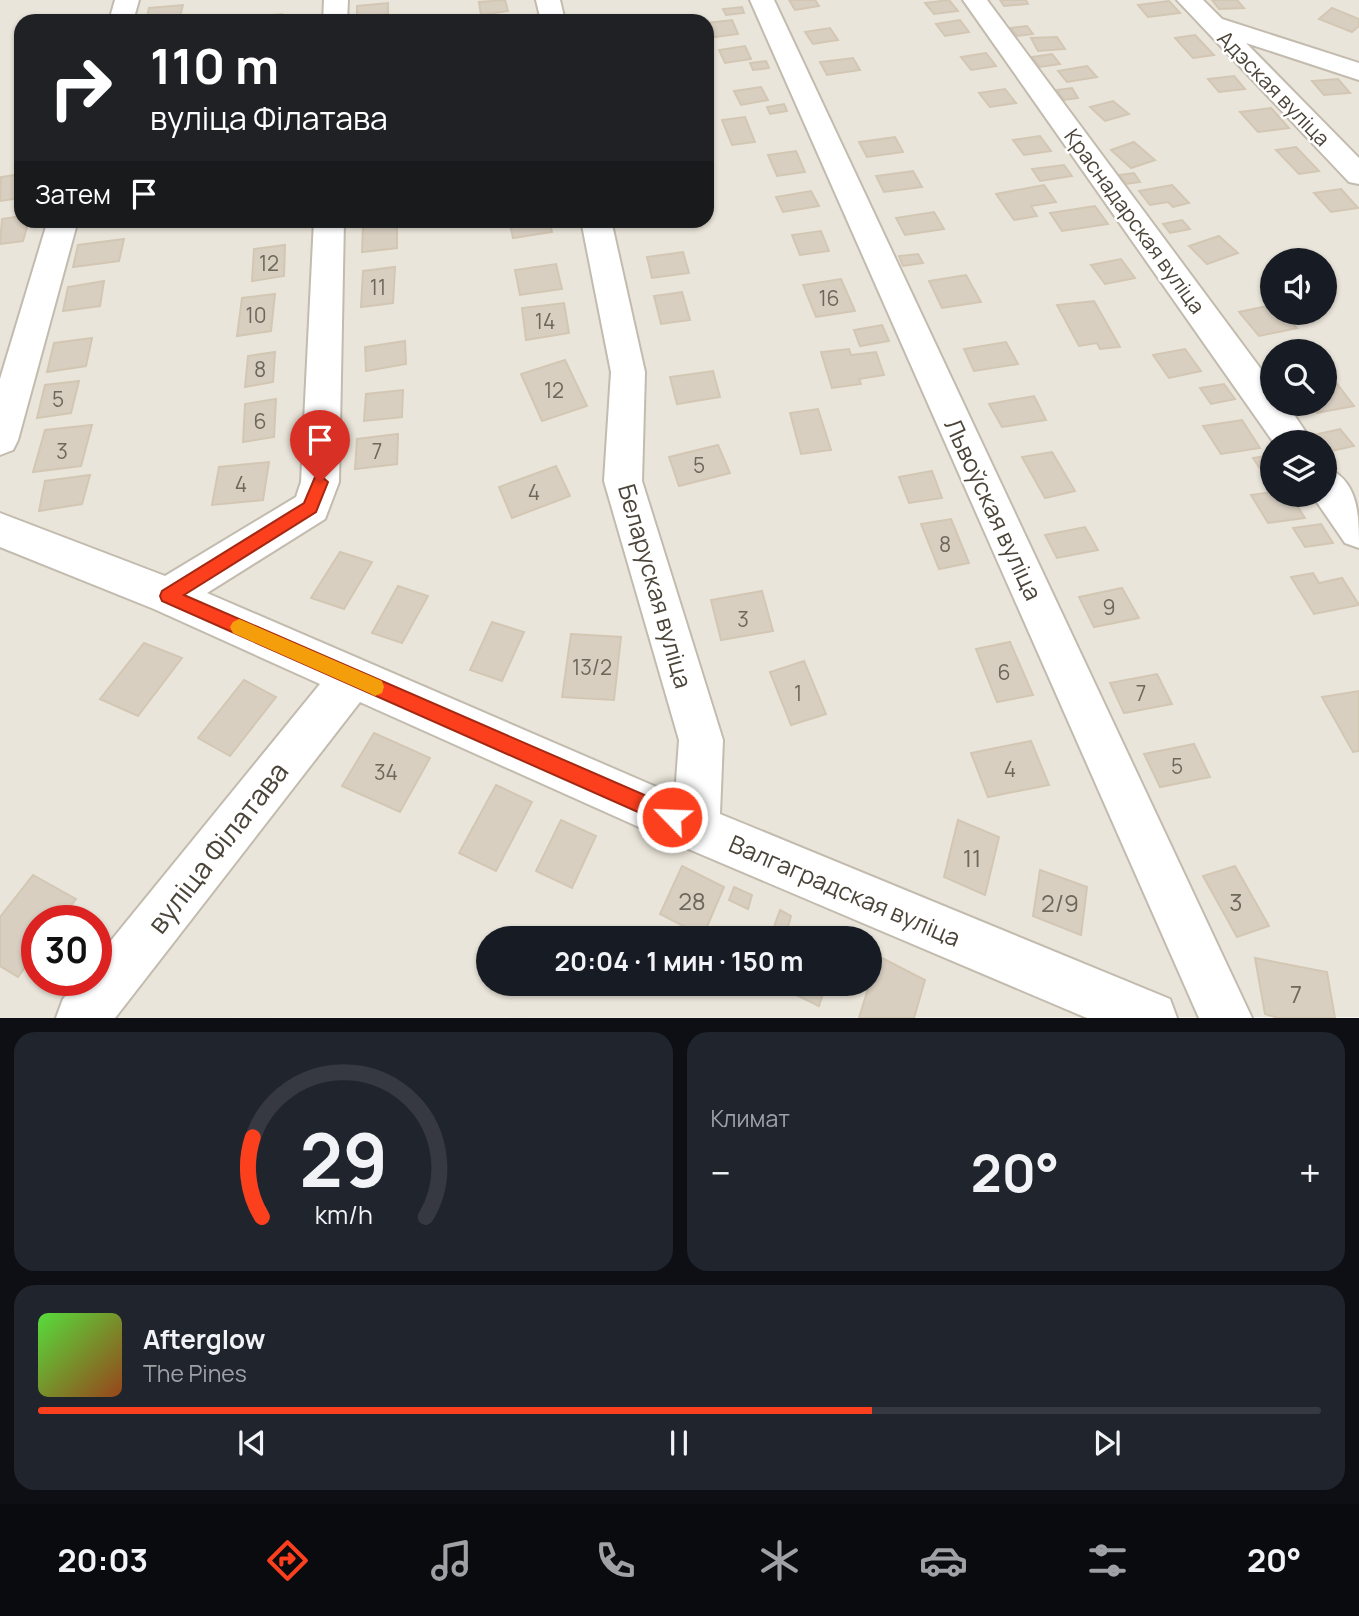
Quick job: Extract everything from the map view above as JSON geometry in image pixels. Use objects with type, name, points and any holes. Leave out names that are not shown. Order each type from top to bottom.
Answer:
[{"type":"street","name":"Львоўская вуліца","points":[[762,0],[1226,1017]]},
{"type":"street","name":"Краснадарская вуліца","points":[[975,0],[1286,430]]},
{"type":"street","name":"Адэская вуліца","points":[[1189,0],[1359,175]]},
{"type":"street","points":[[1213,24],[1359,72]]},
{"type":"street","points":[[0,440],[61,228]]},
{"type":"street","points":[[168,596],[310,507],[320,482],[329,228]]},
{"type":"street","name":"Беларуская вуліца","points":[[598,228],[628,372],[623,481],[701,740],[696,828]]},
{"type":"street","points":[[1337,501],[1359,531]]},
{"type":"street","name":"Валгаградская вуліца","points":[[0,530],[168,596],[696,828],[1151,1017]]},
{"type":"street","name":"вуліца Філатава","points":[[82,1017],[353,677]]},
{"type":"shaded area","points":[[0,0],[1359,0],[1359,1017],[0,1018]]},
{"type":"building","points":[[505,0],[508,11],[481,14],[479,2]]},
{"type":"building","points":[[789,0],[815,0],[819,6],[795,10]]},
{"type":"building","points":[[949,0],[958,11],[934,14],[925,3]]},
{"type":"building","points":[[1000,0],[1026,0],[1028,4],[1004,6]]},
{"type":"building","points":[[1212,0],[1237,0],[1244,8],[1219,9]]},
{"type":"building","points":[[1169,1],[1180,13],[1148,17],[1138,5]]},
{"type":"building","points":[[388,3],[388,14],[357,14],[357,6]]},
{"type":"building","points":[[183,5],[181,14],[148,14],[149,8]]},
{"type":"building","points":[[742,7],[744,13],[726,15],[723,9]]},
{"type":"building","points":[[1332,8],[1359,19],[1359,26],[1352,32],[1319,19]]},
{"type":"building","points":[[732,20],[738,34],[714,37],[714,22]]},
{"type":"building","points":[[960,20],[969,32],[945,36],[936,24]]},
{"type":"building","points":[[1027,26],[1033,34],[1017,36],[1011,28]]},
{"type":"building","points":[[830,28],[838,40],[813,44],[805,32]]},
{"type":"building","points":[[1195,35],[1214,55],[1193,58],[1175,38]]},
{"type":"building","points":[[1057,37],[1065,49],[1038,51],[1031,38]]},
{"type":"building","points":[[745,46],[751,59],[725,63],[719,50]]},
{"type":"building","points":[[986,53],[996,66],[971,70],[961,57]]},
{"type":"building","points":[[1052,54],[1060,64],[1040,67],[1032,57]]},
{"type":"building","points":[[853,58],[860,70],[827,75],[820,62]]},
{"type":"building","points":[[766,61],[769,68],[753,70],[750,63]]},
{"type":"building","points":[[1087,66],[1097,77],[1067,82],[1058,71]]},
{"type":"building","points":[[1234,76],[1245,89],[1219,92],[1208,79]]},
{"type":"building","points":[[1338,79],[1350,93],[1324,95],[1312,81]]},
{"type":"building","points":[[761,87],[768,100],[741,105],[734,91]]},
{"type":"building","points":[[1072,88],[1078,98],[1064,100],[1057,90]]},
{"type":"building","points":[[1005,89],[1016,103],[990,107],[979,93]]},
{"type":"building","points":[[1113,101],[1129,114],[1105,121],[1090,107]]},
{"type":"building","points":[[784,104],[787,111],[770,114],[767,107]]},
{"type":"building","points":[[1271,108],[1289,128],[1258,132],[1240,112]]},
{"type":"building","points":[[745,117],[755,142],[732,145],[722,120]]},
{"type":"building","points":[[1040,136],[1051,151],[1024,155],[1013,140]]},
{"type":"building","points":[[895,137],[903,152],[867,157],[859,142]]},
{"type":"building","points":[[1134,142],[1155,160],[1131,168],[1111,150]]},
{"type":"building","points":[[1296,147],[1319,171],[1299,174],[1276,150]]},
{"type":"building","points":[[796,151],[805,172],[777,176],[768,155]]},
{"type":"building","points":[[1064,165],[1072,176],[1040,181],[1032,169]]},
{"type":"building","points":[[913,171],[922,187],[884,192],[876,176]]},
{"type":"building","points":[[1134,173],[1140,182],[1126,184],[1119,175]]},
{"type":"building","points":[[14,175],[14,199],[0,201],[1,177]]},
{"type":"building","points":[[1044,185],[1056,202],[1031,206],[1037,216],[1014,220],[996,194]]},
{"type":"building","points":[[1172,185],[1189,203],[1173,207],[1168,202],[1150,205],[1139,191]]},
{"type":"building","points":[[1341,189],[1358,208],[1331,212],[1314,193]]},
{"type":"building","points":[[811,191],[819,206],[783,212],[776,197]]},
{"type":"building","points":[[1095,206],[1108,224],[1062,231],[1050,213]]},
{"type":"building","points":[[934,212],[944,229],[905,235],[896,218]]},
{"type":"building","points":[[14,217],[14,228],[27,228],[23,241],[0,244],[2,219]]},
{"type":"building","points":[[1182,220],[1190,229],[1170,233],[1163,224]]},
{"type":"building","points":[[363,228],[397,228],[397,248],[362,252]]},
{"type":"building","points":[[511,228],[551,228],[552,232],[513,238]]},
{"type":"building","points":[[821,231],[829,251],[800,255],[792,235]]},
{"type":"building","points":[[1219,236],[1238,253],[1207,264],[1189,246]]},
{"type":"building","points":[[124,239],[119,261],[73,267],[78,245]]},
{"type":"building","points":[[285,245],[284,276],[252,281],[254,249]]},
{"type":"building","points":[[683,252],[689,273],[652,278],[647,257]]},
{"type":"building","points":[[918,254],[923,263],[903,266],[899,256]]},
{"type":"building","points":[[1121,259],[1135,278],[1105,284],[1091,265]]},
{"type":"building","points":[[556,264],[562,289],[520,295],[515,270]]},
{"type":"building","points":[[395,267],[393,303],[361,307],[363,271]]},
{"type":"building","points":[[966,275],[981,302],[942,308],[929,281]]},
{"type":"building","points":[[841,279],[855,311],[816,317],[803,285]]},
{"type":"building","points":[[104,281],[100,306],[63,311],[68,287]]},
{"type":"building","points":[[682,292],[690,320],[661,324],[654,296]]},
{"type":"building","points":[[275,294],[271,331],[237,336],[242,298]]},
{"type":"building","points":[[1094,301],[1120,347],[1100,349],[1097,343],[1079,346],[1057,305]]},
{"type":"building","points":[[564,303],[569,333],[526,340],[522,308]]},
{"type":"building","points":[[1260,308],[1260,325],[1294,325],[1297,328],[1259,336],[1239,312]]},
{"type":"building","points":[[882,325],[889,341],[860,346],[854,330]]},
{"type":"building","points":[[92,338],[86,366],[47,372],[54,343]]},
{"type":"building","points":[[405,341],[406,364],[366,371],[365,347]]},
{"type":"building","points":[[1006,342],[1018,364],[974,371],[964,349]]},
{"type":"building","points":[[849,349],[851,355],[876,352],[884,375],[859,379],[861,384],[832,388],[821,352]]},
{"type":"building","points":[[1185,349],[1201,371],[1169,378],[1153,355]]},
{"type":"building","points":[[275,352],[273,382],[245,387],[248,356]]},
{"type":"building","points":[[565,360],[587,406],[542,421],[521,374]]},
{"type":"building","points":[[713,371],[720,397],[677,404],[670,377]]},
{"type":"building","points":[[79,381],[71,413],[37,418],[45,385]]},
{"type":"building","points":[[1224,384],[1235,399],[1211,404],[1200,388]]},
{"type":"building","points":[[1337,384],[1354,406],[1337,409]]},
{"type":"building","points":[[403,390],[402,417],[364,421],[366,394]]},
{"type":"building","points":[[1034,396],[1046,420],[1002,427],[989,404]]},
{"type":"building","points":[[276,399],[274,437],[243,442],[245,404]]},
{"type":"building","points":[[818,409],[831,450],[801,454],[790,413]]},
{"type":"building","points":[[1242,420],[1260,448],[1221,454],[1203,426]]},
{"type":"building","points":[[92,425],[81,466],[33,472],[45,430]]},
{"type":"building","points":[[1340,429],[1354,446],[1337,450],[1336,430]]},
{"type":"building","points":[[398,434],[397,464],[355,469],[357,439]]},
{"type":"building","points":[[718,445],[730,473],[679,486],[669,457]]},
{"type":"building","points":[[1052,452],[1075,491],[1045,498],[1022,457]]},
{"type":"building","points":[[1260,457],[1260,467],[1259,467],[1253,458]]},
{"type":"building","points":[[269,462],[263,500],[212,505],[219,467]]},
{"type":"building","points":[[556,466],[570,496],[512,518],[499,487]]},
{"type":"building","points":[[932,471],[942,498],[909,503],[899,477]]},
{"type":"building","points":[[90,475],[82,504],[39,511],[45,481]]},
{"type":"building","points":[[1260,494],[1260,507],[1298,507],[1305,518],[1268,523],[1251,495]]},
{"type":"building","points":[[951,519],[969,563],[939,569],[921,524]]},
{"type":"building","points":[[1321,524],[1333,543],[1305,547],[1293,528]]},
{"type":"building","points":[[1085,527],[1098,550],[1057,558],[1045,535]]},
{"type":"building","points":[[340,552],[372,562],[344,609],[311,598]]},
{"type":"building","points":[[1313,573],[1319,583],[1342,578],[1359,605],[1314,614],[1291,577]]},
{"type":"building","points":[[398,586],[428,596],[402,643],[372,633]]},
{"type":"building","points":[[1122,588],[1139,618],[1094,627],[1079,597]]},
{"type":"building","points":[[762,591],[773,631],[721,640],[711,600]]},
{"type":"building","points":[[492,622],[524,632],[502,681],[470,670]]},
{"type":"building","points":[[571,634],[621,637],[614,700],[562,697]]},
{"type":"building","points":[[1010,642],[1033,695],[997,702],[976,649]]},
{"type":"building","points":[[144,643],[182,658],[138,716],[100,699]]},
{"type":"building","points":[[804,661],[826,714],[791,725],[770,672]]},
{"type":"building","points":[[1157,674],[1172,704],[1124,713],[1110,683]]},
{"type":"building","points":[[244,680],[276,697],[230,756],[198,738]]},
{"type":"building","points":[[1359,691],[1359,751],[1353,752],[1322,697]]},
{"type":"building","points":[[374,733],[430,758],[400,812],[342,786]]},
{"type":"building","points":[[1031,741],[1049,785],[988,797],[971,753]]},
{"type":"building","points":[[1194,744],[1210,777],[1160,787],[1144,754]]},
{"type":"building","points":[[496,785],[532,802],[496,871],[459,853]]},
{"type":"building","points":[[561,820],[596,836],[572,888],[536,871]]},
{"type":"building","points":[[958,820],[999,837],[985,895],[944,877]]},
{"type":"building","points":[[682,866],[724,887],[707,926],[683,926],[660,914]]},
{"type":"building","points":[[1235,866],[1269,926],[1237,937],[1203,876]]},
{"type":"building","points":[[1040,870],[1087,887],[1081,935],[1033,916]]},
{"type":"building","points":[[33,875],[76,899],[71,905],[21,905],[21,973],[18,977],[0,966],[0,917]]},
{"type":"building","points":[[734,887],[752,895],[748,909],[729,900]]},
{"type":"building","points":[[780,910],[791,916],[788,926],[774,926]]},
{"type":"building","points":[[882,958],[925,980],[914,1018],[859,1018],[866,996],[882,996]]},
{"type":"building","points":[[1255,958],[1327,972],[1335,1018],[1278,1018],[1265,1014]]},
{"type":"building","points":[[799,996],[822,996],[819,1006]]},
{"type":"slow traffic","points":[[239,627],[375,687]]},
{"type":"route","points":[[320,482],[310,507],[168,596],[672,817]]}]
